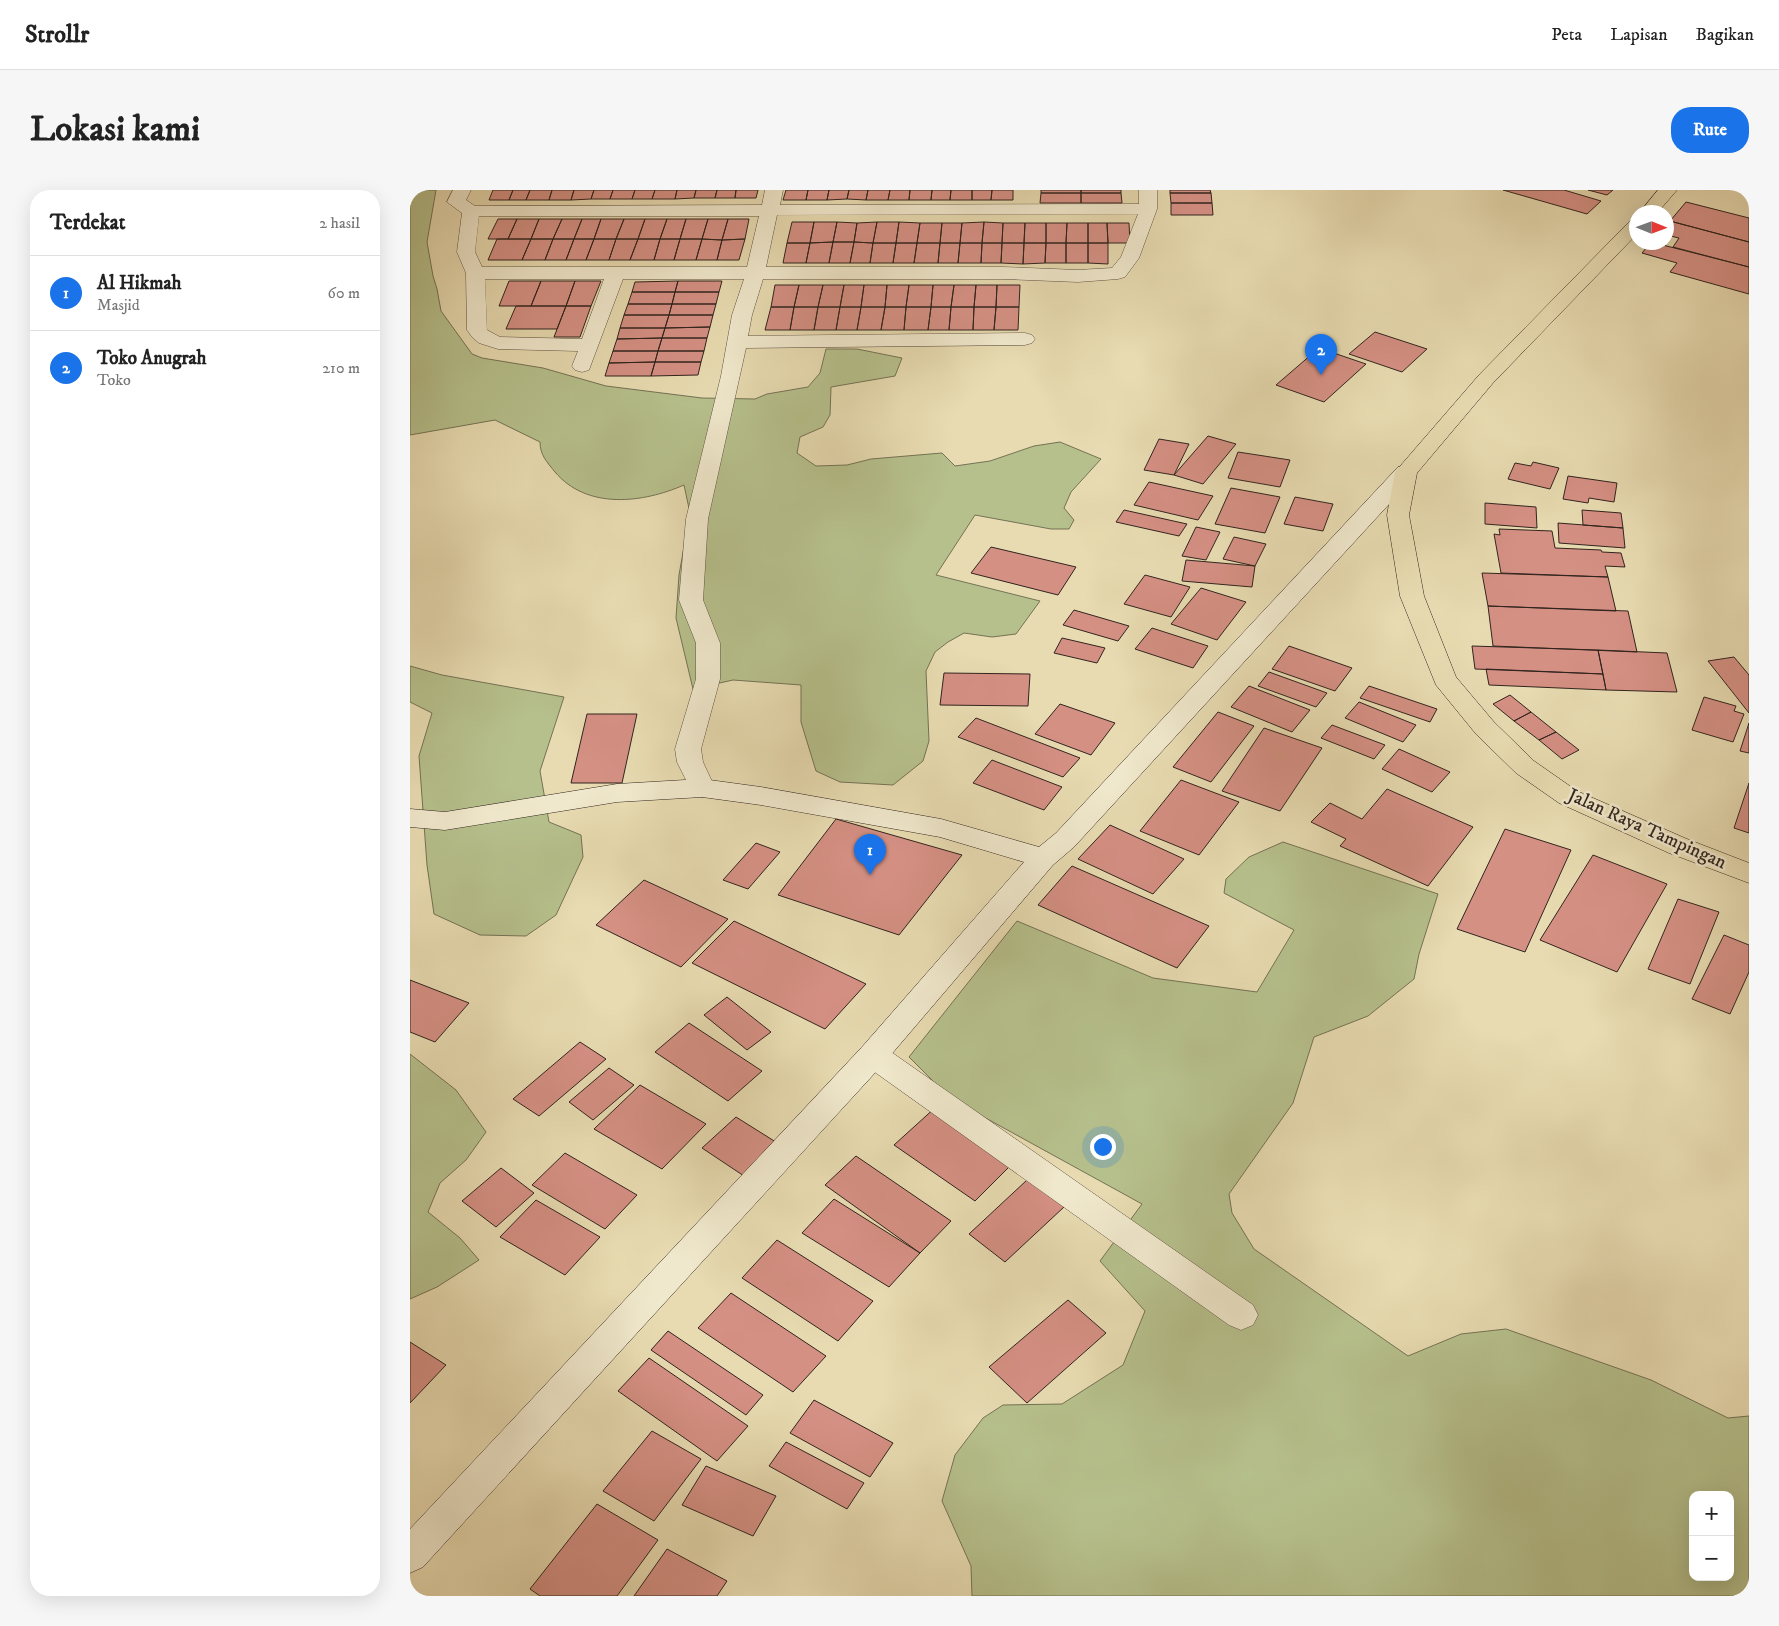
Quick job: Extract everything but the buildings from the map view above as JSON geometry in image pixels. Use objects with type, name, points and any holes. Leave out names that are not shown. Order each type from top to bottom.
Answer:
[{"type":"main road","points":[[1655,205],[1668,190]]},
{"type":"main road","points":[[1406,472],[1486,379],[1629,232]]},
{"type":"main road","name":"Jalan Raya Tampingan","points":[[1406,472],[1398,515],[1412,596],[1445,679],[1484,728],[1525,767],[1568,797],[1678,846],[1749,874]]},
{"type":"street","points":[[462,190],[456,202],[471,211],[1023,211],[1148,209]]},
{"type":"street","points":[[702,788],[690,762],[688,749],[708,679],[708,644],[691,600],[697,519],[738,342],[742,316],[755,274],[774,190]]},
{"type":"street","points":[[1022,190],[1023,211]]},
{"type":"street","points":[[474,273],[1003,274],[1078,276],[1118,273],[1130,258],[1144,224],[1148,209],[1148,190]]},
{"type":"street","points":[[471,211],[466,252],[474,273],[477,330],[486,340],[498,343],[590,345]]},
{"type":"street","points":[[582,366],[615,274]]},
{"type":"street","points":[[738,342],[1025,339]]},
{"type":"street","points":[[410,1555],[873,1055],[1043,858],[1065,840],[1406,472]]},
{"type":"street","points":[[410,818],[445,821],[617,793],[702,788],[761,796],[941,828],[1043,858]]},
{"type":"street","points":[[873,1055],[1241,1315]]},
{"type":"green space","points":[[410,190],[436,190],[427,242],[441,311],[472,354],[482,358],[543,368],[606,386],[702,398],[755,399],[767,394],[808,387],[820,373],[826,349],[857,349],[902,358],[895,376],[831,387],[830,415],[823,427],[800,437],[797,453],[816,466],[847,465],[871,459],[942,453],[955,466],[990,461],[1034,446],[1060,442],[1101,459],[1071,492],[1064,508],[1074,520],[1069,529],[1051,529],[975,515],[936,575],[1040,601],[1016,634],[992,637],[964,633],[935,652],[926,671],[929,741],[923,761],[893,785],[840,782],[816,771],[801,722],[801,685],[733,680],[693,689],[676,618],[679,575],[690,513],[684,485],[651,496],[634,499],[616,500],[599,498],[583,493],[568,484],[555,472],[543,455],[540,442],[495,420],[410,435]]},
{"type":"green space","points":[[410,666],[442,675],[564,697],[540,771],[549,822],[581,835],[583,857],[556,915],[526,936],[480,935],[434,914],[427,865],[419,756],[432,713],[410,702]]},
{"type":"green space","points":[[1283,842],[1438,894],[1419,954],[1414,979],[1368,1016],[1314,1037],[1293,1103],[1229,1194],[1232,1213],[1254,1249],[1408,1356],[1461,1334],[1506,1329],[1651,1380],[1728,1418],[1749,1416],[1749,1596],[972,1596],[971,1566],[942,1501],[955,1455],[983,1418],[1003,1405],[1062,1404],[1123,1365],[1145,1311],[1100,1261],[1142,1204],[951,1099],[909,1057],[1017,921],[1153,978],[1257,992],[1294,930],[1224,893],[1226,879],[1249,857]]},
{"type":"green space","points":[[410,1054],[456,1090],[486,1132],[466,1160],[440,1183],[428,1212],[460,1238],[479,1260],[437,1287],[410,1299]]},
{"type":"place","name":"Toko Anugrah","points":[[1321,375]]},
{"type":"place","name":"Al Hikmah","points":[[870,875]]}]
